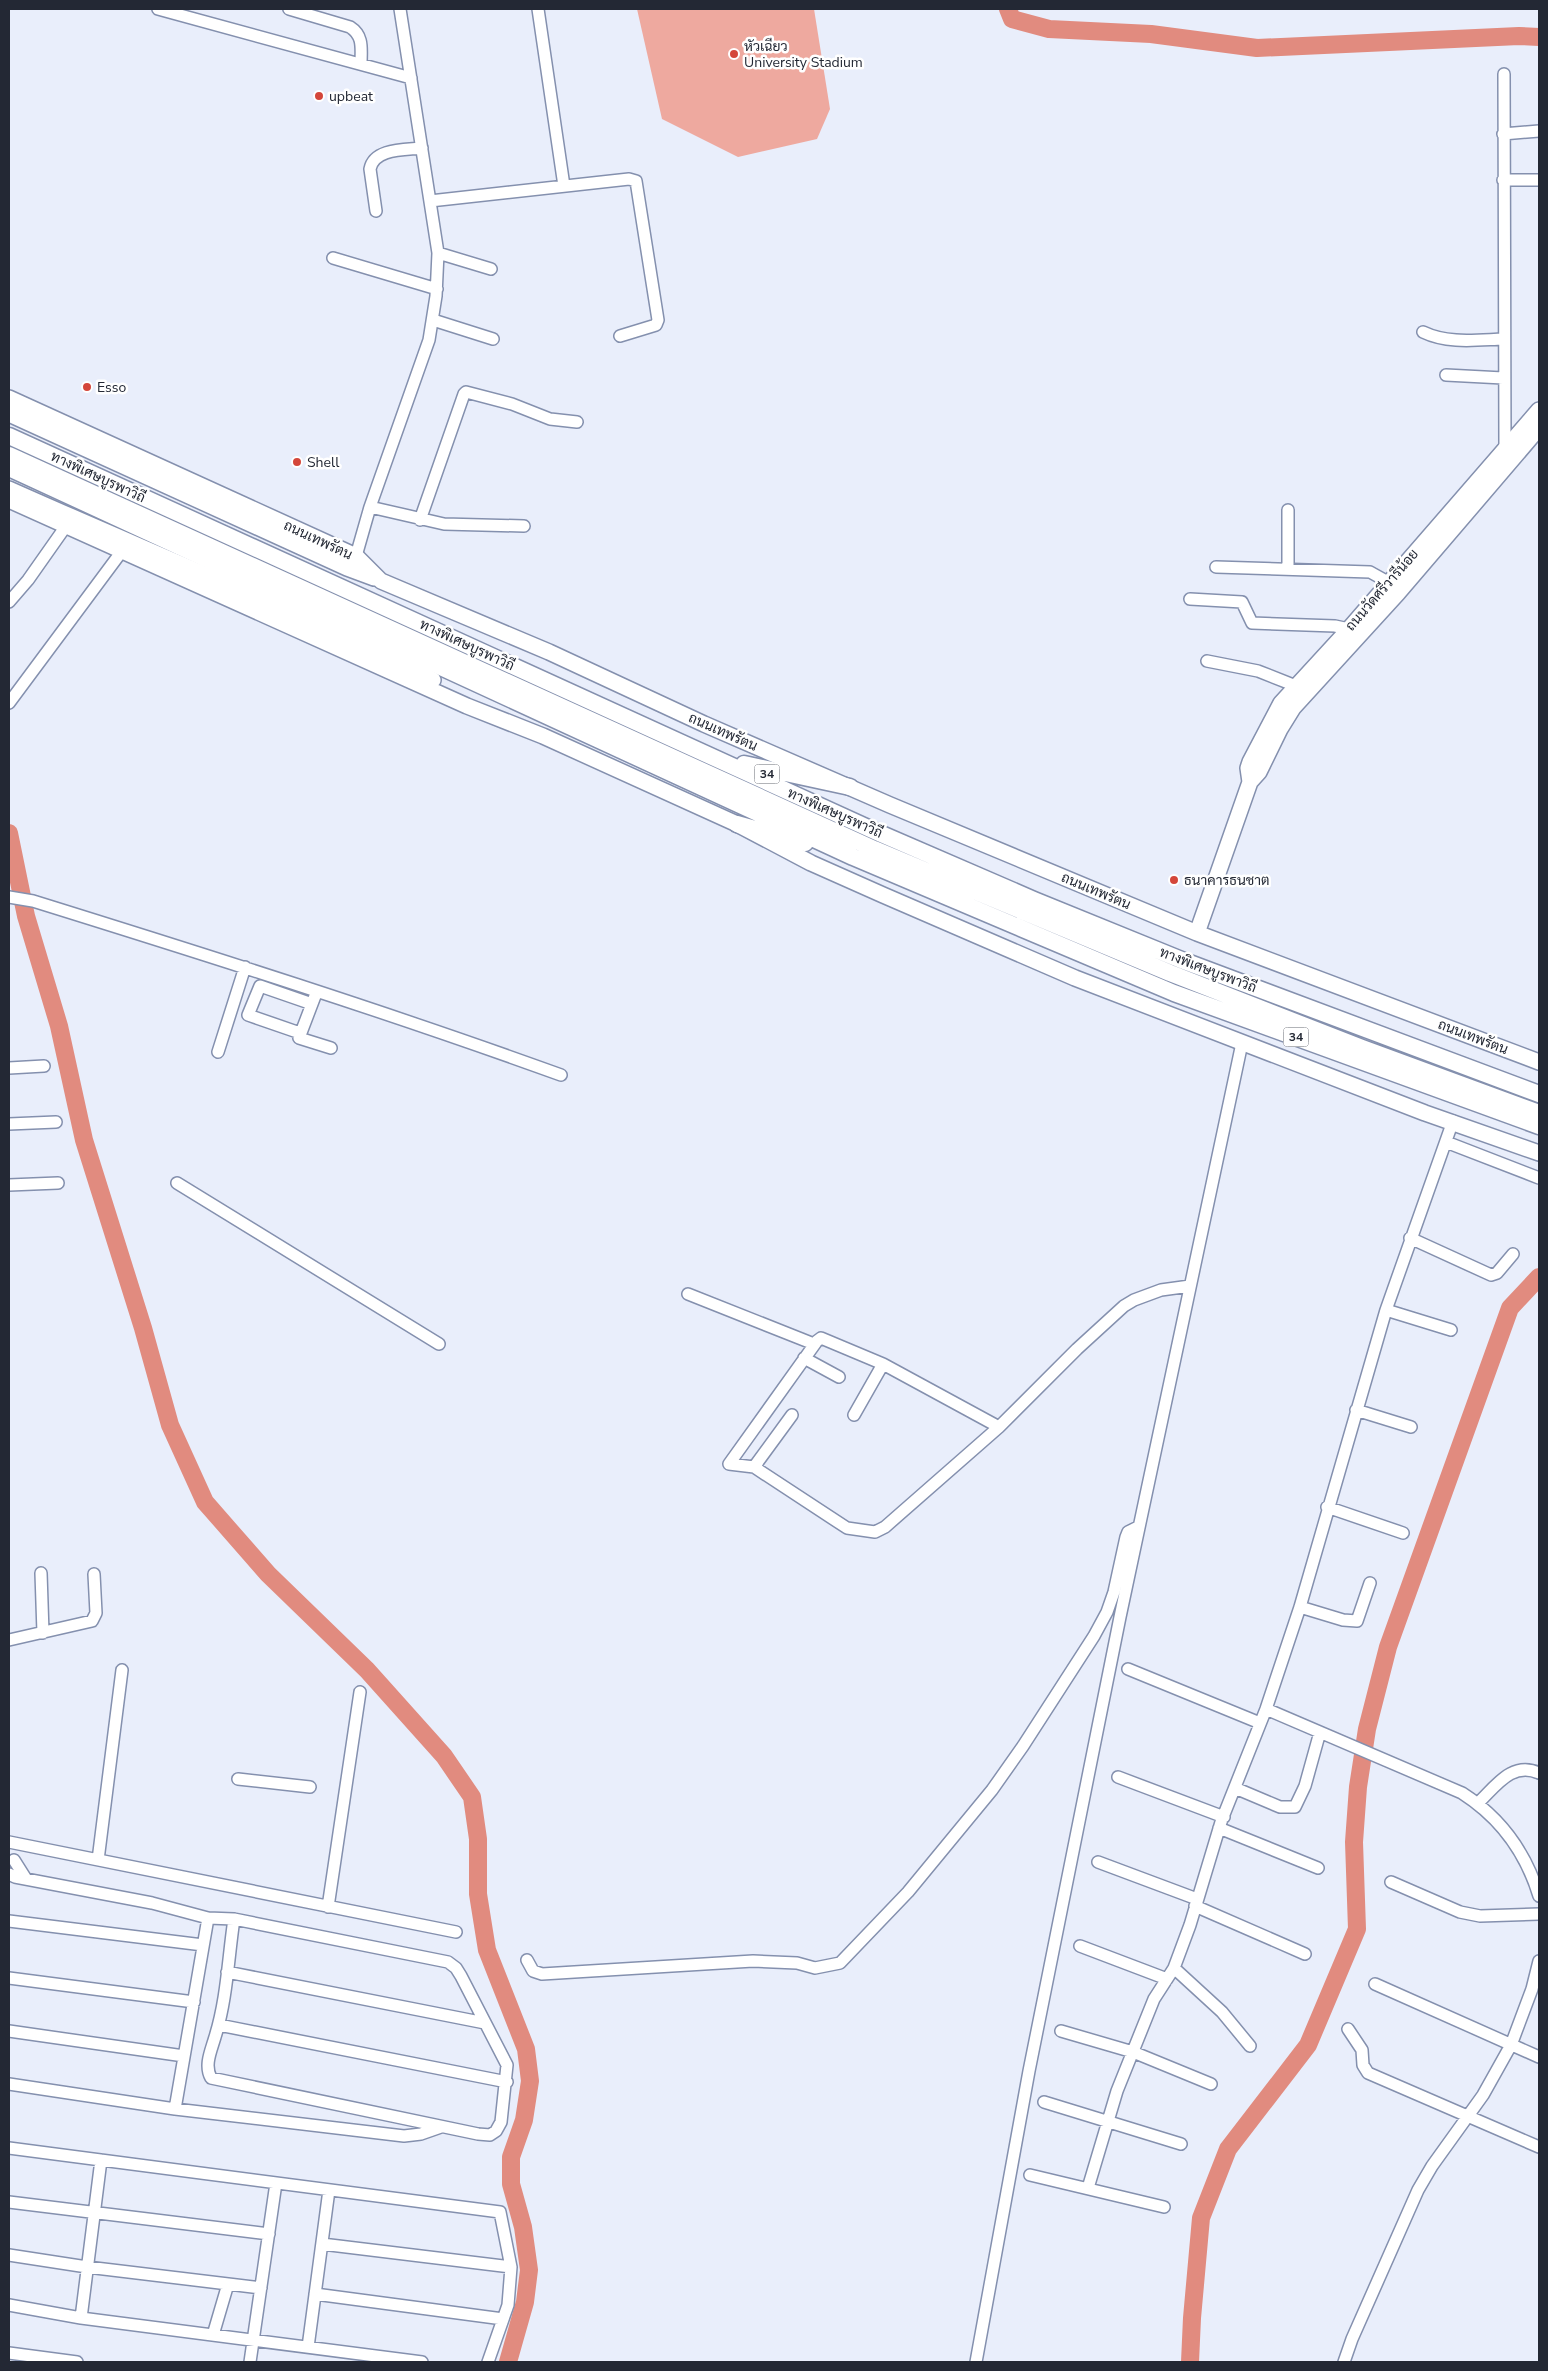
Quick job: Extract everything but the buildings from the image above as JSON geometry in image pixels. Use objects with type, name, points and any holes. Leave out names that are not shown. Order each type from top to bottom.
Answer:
[{"type":"highway","name":"ถนนเทพรัตน","points":[[9,430],[742,763],[1187,954],[1539,1087]]},
{"type":"highway","name":"ทางพิเศษบูรพาวิถี","points":[[9,436],[870,829],[1034,900],[1202,968],[1539,1094]]},
{"type":"highway","name":"ทางพิเศษบูรพาวิถี","points":[[9,455],[874,849],[1170,973],[1362,1048],[1539,1113]]},
{"type":"highway","name":"34","points":[[9,468],[852,857],[1174,993],[1539,1126]]},
{"type":"highway","points":[[742,763],[850,787]]},
{"type":"highway","points":[[737,824],[852,857]]},
{"type":"main road","name":"ถนนเทพรัตน","points":[[9,398],[356,556],[382,581],[548,652],[850,787],[1197,933],[1539,1062]]},
{"type":"main road","name":"ถนนวัดศรีวารีน้อย","points":[[1250,782],[1248,768],[1277,710],[1539,410]]},
{"type":"main road","points":[[9,414],[237,516],[347,568],[382,581]]},
{"type":"main road","name":"ถนนวัดศรีวารีน้อย","points":[[1197,933],[1250,782],[1259,772],[1280,729],[1293,708],[1398,593],[1539,428]]},
{"type":"main road","points":[[9,489],[206,575],[393,660],[543,736]]},
{"type":"main road","name":"34","points":[[9,500],[467,706],[543,736],[737,824],[811,862],[883,895],[1075,978],[1242,1043],[1539,1154]]},
{"type":"street","points":[[158,9],[411,78]]},
{"type":"street","points":[[289,9],[350,27],[357,31],[361,40],[361,64]]},
{"type":"street","points":[[356,556],[370,507],[430,340],[437,289],[438,253],[400,9]]},
{"type":"street","points":[[538,9],[564,186]]},
{"type":"street","points":[[1504,74],[1503,378],[1505,448]]},
{"type":"street","points":[[1504,134],[1539,130]]},
{"type":"street","points":[[376,211],[370,169],[371,162],[375,157],[392,152],[422,148]]},
{"type":"street","points":[[430,201],[629,179],[636,181],[658,320],[656,325],[620,336]]},
{"type":"street","points":[[1504,180],[1539,180]]},
{"type":"street","points":[[438,253],[491,269]]},
{"type":"street","points":[[333,258],[437,289]]},
{"type":"street","points":[[432,320],[493,339]]},
{"type":"street","points":[[1423,332],[1436,339],[1457,341],[1503,339]]},
{"type":"street","points":[[1446,375],[1503,378]]},
{"type":"street","points":[[420,520],[466,392],[512,404],[550,419],[577,422]]},
{"type":"street","points":[[370,507],[420,520],[453,524],[524,526]]},
{"type":"street","points":[[1288,510],[1288,568]]},
{"type":"street","points":[[9,602],[28,580],[66,526]]},
{"type":"street","points":[[9,703],[122,551]]},
{"type":"street","points":[[1216,567],[1370,572],[1388,582]]},
{"type":"street","points":[[1190,599],[1242,602],[1252,623],[1335,626],[1349,629]]},
{"type":"street","points":[[1207,661],[1258,671],[1296,686]]},
{"type":"street","points":[[9,897],[33,901],[246,966],[562,1075]]},
{"type":"street","points":[[218,1052],[246,966]]},
{"type":"street","points":[[300,1034],[248,1015],[260,986],[312,1004]]},
{"type":"street","points":[[317,990],[299,1038],[331,1048]]},
{"type":"street","points":[[976,2362],[1027,2078],[1138,1527],[1242,1043]]},
{"type":"street","points":[[9,1068],[44,1066]]},
{"type":"street","points":[[9,1124],[56,1122]]},
{"type":"street","points":[[1088,2188],[1108,2122],[1133,2052],[1154,1999],[1174,1968],[1219,1828],[1266,1709],[1300,1607],[1327,1507],[1386,1310],[1410,1238],[1453,1122]]},
{"type":"street","points":[[1446,1142],[1539,1178]]},
{"type":"street","points":[[177,1183],[439,1344]]},
{"type":"street","points":[[9,1185],[58,1184]]},
{"type":"street","points":[[1410,1238],[1491,1275],[1497,1273],[1513,1254]]},
{"type":"street","points":[[999,1428],[884,1364],[826,1338],[821,1338],[814,1344],[729,1464],[754,1467],[847,1528],[875,1532],[885,1527],[999,1428],[1077,1349],[1124,1306],[1134,1300],[1161,1290],[1190,1286]]},
{"type":"street","points":[[688,1294],[814,1344]]},
{"type":"street","points":[[1386,1310],[1451,1330]]},
{"type":"street","points":[[804,1358],[839,1377]]},
{"type":"street","points":[[854,1415],[884,1364]]},
{"type":"street","points":[[1356,1410],[1411,1427]]},
{"type":"street","points":[[754,1467],[792,1415]]},
{"type":"street","points":[[1327,1507],[1403,1533]]},
{"type":"street","points":[[527,1960],[533,1971],[542,1974],[753,1961],[797,1963],[815,1968],[840,1962],[908,1892],[992,1790],[1107,1612],[1114,1592],[1126,1537],[1128,1532],[1138,1527]]},
{"type":"street","points":[[41,1573],[43,1633]]},
{"type":"street","points":[[9,1640],[92,1621],[96,1613],[94,1574]]},
{"type":"street","points":[[1300,1607],[1343,1620],[1357,1622],[1370,1583]]},
{"type":"street","points":[[1128,1669],[1260,1723]]},
{"type":"street","points":[[98,1860],[122,1670]]},
{"type":"street","points":[[328,1907],[360,1692]]},
{"type":"street","points":[[1266,1709],[1462,1793],[1478,1804],[1506,1831],[1518,1847],[1534,1878],[1539,1896]]},
{"type":"street","points":[[1235,1788],[1280,1807],[1295,1808],[1305,1786],[1320,1732]]},
{"type":"street","points":[[1478,1804],[1509,1773],[1518,1769],[1527,1769],[1539,1773]]},
{"type":"street","points":[[1118,1777],[1224,1817]]},
{"type":"street","points":[[238,1779],[310,1787]]},
{"type":"street","points":[[1219,1828],[1318,1868]]},
{"type":"street","points":[[9,1842],[456,1932]]},
{"type":"street","points":[[14,1860],[26,1879]]},
{"type":"street","points":[[1098,1862],[1196,1903],[1305,1954]]},
{"type":"street","points":[[9,1874],[26,1879],[152,1902],[208,1918],[234,1919],[448,1962],[456,1968],[507,2065],[507,2082],[501,2122],[496,2131],[490,2135],[441,2127],[211,2078],[208,2073],[208,2062],[219,2025],[234,1919]]},
{"type":"street","points":[[1391,1882],[1460,1912],[1480,1916],[1539,1914]]},
{"type":"street","points":[[175,2109],[208,1918]]},
{"type":"street","points":[[9,1921],[203,1945]]},
{"type":"street","points":[[1080,1946],[1167,1979]]},
{"type":"street","points":[[1344,2362],[1352,2338],[1418,2190],[1494,2077],[1511,2044],[1536,1991],[1539,1961]]},
{"type":"street","points":[[1174,1968],[1222,2012],[1250,2046]]},
{"type":"street","points":[[227,1972],[485,2023]]},
{"type":"street","points":[[9,1978],[194,2002]]},
{"type":"street","points":[[1375,1984],[1539,2057]]},
{"type":"street","points":[[219,2025],[507,2082]]},
{"type":"street","points":[[1348,2029],[1362,2050],[1363,2065],[1368,2073],[1539,2147]]},
{"type":"street","points":[[9,2031],[184,2056]]},
{"type":"street","points":[[1061,2031],[1133,2052],[1211,2084]]},
{"type":"street","points":[[9,2084],[175,2109],[404,2136],[421,2134],[441,2127]]},
{"type":"street","points":[[1044,2102],[1182,2144]]},
{"type":"street","points":[[9,2148],[500,2212],[512,2267],[508,2305],[488,2362]]},
{"type":"street","points":[[81,2318],[101,2160]]},
{"type":"street","points":[[1030,2174],[1164,2207]]},
{"type":"street","points":[[250,2362],[276,2183]]},
{"type":"street","points":[[308,2348],[329,2190]]},
{"type":"street","points":[[9,2202],[269,2234]]},
{"type":"street","points":[[322,2244],[512,2267]]},
{"type":"street","points":[[9,2254],[87,2267],[261,2288]]},
{"type":"street","points":[[213,2335],[228,2284]]},
{"type":"street","points":[[315,2294],[503,2319]]},
{"type":"street","points":[[9,2305],[81,2318],[422,2362]]},
{"type":"street","points":[[9,2353],[73,2362]]},
{"type":"shaded area","name":"หัวเฉียว University Stadium","points":[[637,9],[814,9],[830,109],[817,139],[738,157],[662,119]]},
{"type":"waterway","points":[[1008,9],[1012,19],[1049,29],[1151,34],[1257,48],[1519,36],[1539,37]]},
{"type":"waterway","points":[[9,833],[26,916],[59,1026],[84,1140],[143,1328],[170,1425],[205,1502],[268,1574],[367,1670],[444,1756],[472,1797],[478,1839],[478,1894],[487,1950],[526,2049],[530,2081],[524,2120],[511,2157],[511,2184],[523,2227],[529,2270],[525,2302],[508,2362]]},
{"type":"waterway","points":[[1190,2362],[1201,2218],[1228,2149],[1308,2045],[1357,1929],[1354,1842],[1358,1787],[1367,1729],[1388,1647],[1510,1308],[1539,1277]]},
{"type":"place","name":"หัวเฉียว University Stadium","points":[[734,54]]},
{"type":"place","name":"upbeat","points":[[319,96]]},
{"type":"place","name":"Esso","points":[[87,387]]},
{"type":"place","name":"Shell","points":[[297,462]]},
{"type":"place","name":"ธนาคารธนชาต","points":[[1174,880]]}]
